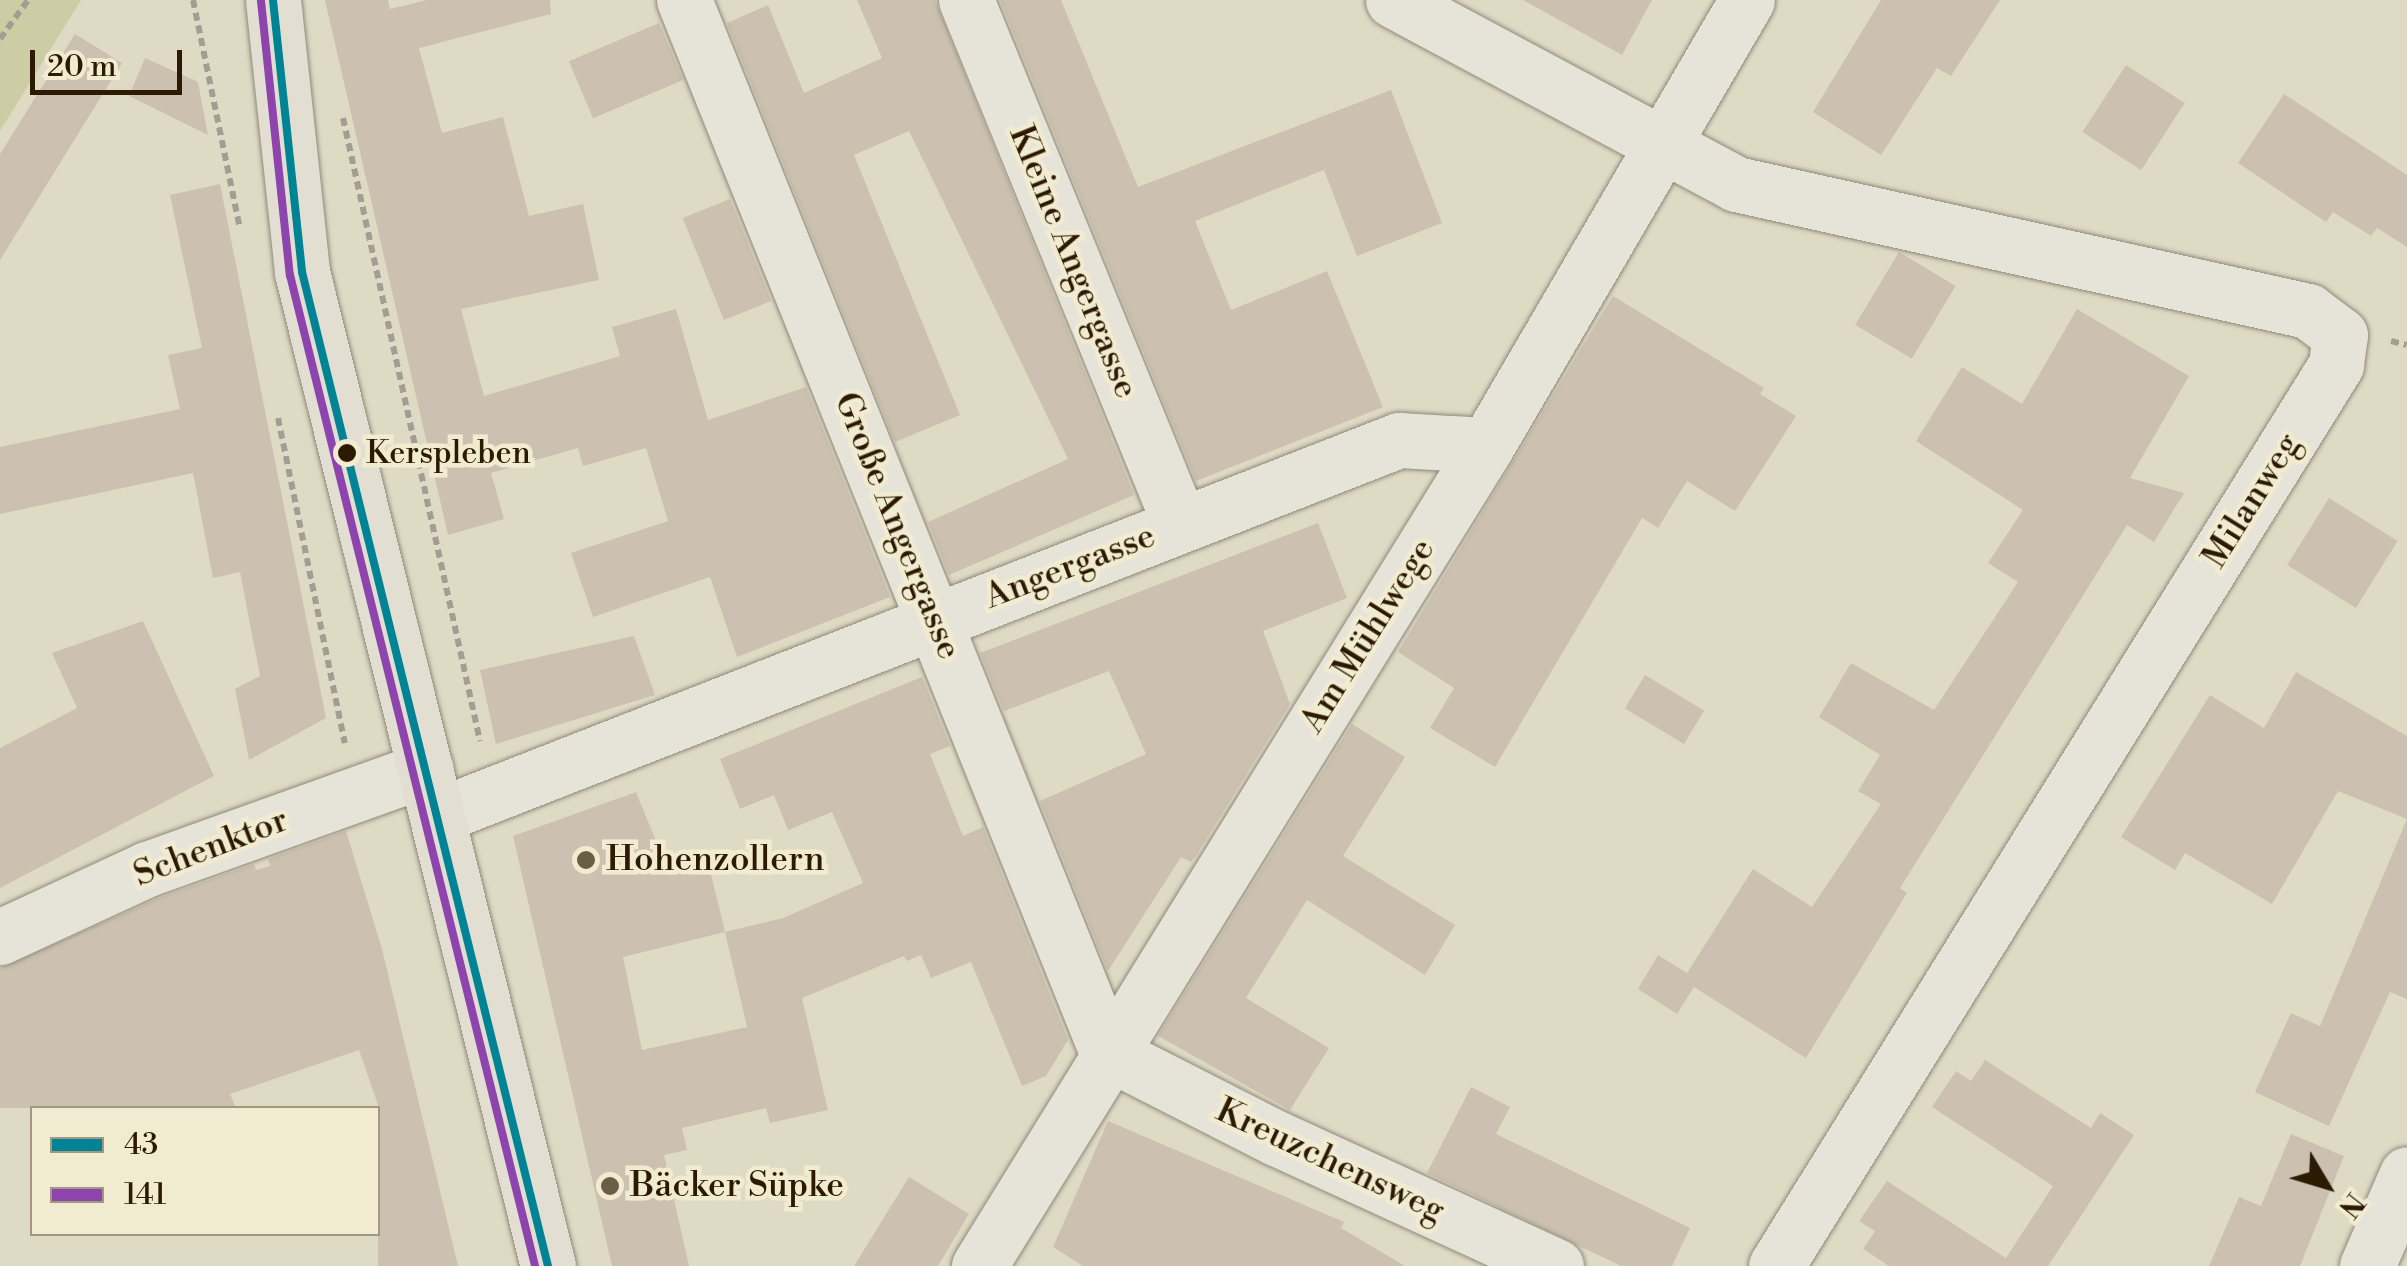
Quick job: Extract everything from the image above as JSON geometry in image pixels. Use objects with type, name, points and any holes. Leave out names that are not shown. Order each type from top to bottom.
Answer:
[{"type":"main road","points":[[273,0],[302,272],[548,1266]]},
{"type":"street","name":"Große Angergasse","points":[[684,0],[1107,1052]]},
{"type":"street","name":"Kleine Angergasse","points":[[966,0],[1180,524]]},
{"type":"street","points":[[1393,0],[1659,148]]},
{"type":"street","name":"Am Mühlwege","points":[[979,1266],[1107,1052],[1487,445],[1747,0]]},
{"type":"street","name":"Milanweg","points":[[1659,148],[1736,184],[2308,311],[2340,335],[2336,365],[1776,1266]]},
{"type":"street","name":"Angergasse","points":[[432,793],[492,799],[935,620],[1400,440],[1487,445]]},
{"type":"street","name":"Schenktor","points":[[0,937],[147,869],[432,793]]},
{"type":"street","name":"Kreuzchensweg","points":[[1107,1052],[1276,1138],[1556,1266]]},
{"type":"street","points":[[2366,1266],[2407,1174]]},
{"type":"path","points":[[0,39],[28,0]]},
{"type":"path","points":[[341,109],[492,799]]},
{"type":"green space","points":[[0,0],[81,0],[0,131]]},
{"type":"building","points":[[325,0],[388,0],[390,9],[427,0],[550,0],[551,14],[419,48],[442,133],[503,117],[529,216],[583,204],[599,280],[461,309],[484,396],[620,356],[612,327],[676,309],[708,420],[806,387],[890,597],[737,657],[710,577],[593,617],[571,553],[668,521],[646,448],[583,466],[578,448],[491,473],[504,519],[448,535]]},
{"type":"building","points":[[857,0],[935,0],[1134,495],[949,575],[928,522],[1068,459],[909,131],[854,155],[960,415],[895,442],[727,23],[768,5],[804,93],[882,58]]},
{"type":"building","points":[[1000,0],[1061,0],[1138,187],[1391,90],[1442,223],[1357,256],[1324,170],[1195,221],[1231,310],[1327,271],[1383,407],[1196,481]]},
{"type":"building","points":[[1523,0],[1652,0],[1622,55]]},
{"type":"building","points":[[1881,0],[2000,0],[1951,76],[1937,68],[1881,155],[1813,112]]},
{"type":"building","points":[[659,23],[683,80],[593,118],[569,61]]},
{"type":"building","points":[[75,34],[122,63],[0,260],[0,154]]},
{"type":"building","points":[[145,58],[198,82],[208,135],[129,96]]},
{"type":"building","points":[[2126,65],[2185,103],[2141,170],[2082,132]]},
{"type":"building","points":[[2284,94],[2407,175],[2407,247],[2377,228],[2371,236],[2333,212],[2326,222],[2238,163]]},
{"type":"building","points":[[220,184],[326,718],[249,760],[235,689],[260,676],[240,572],[213,578],[193,473],[0,514],[0,447],[180,409],[168,355],[202,348],[170,195]]},
{"type":"building","points":[[730,199],[771,301],[724,320],[683,218]]},
{"type":"building","points":[[1899,252],[1956,286],[1912,359],[1855,325]]},
{"type":"building","points":[[1613,296],[1764,388],[1760,394],[1796,416],[1735,511],[1687,481],[1658,528],[1642,518],[1495,767],[1430,728],[1454,688],[1398,652]]},
{"type":"building","points":[[2077,309],[2189,376],[2130,478],[2184,493],[2154,542],[2127,525],[1900,888],[1907,893],[1806,1058],[1694,987],[1677,1014],[1638,989],[1658,955],[1687,973],[1753,869],[1812,907],[1881,804],[1858,791],[1880,755],[1819,717],[1851,663],[1934,710],[2018,582],[1988,563],[2023,510],[1916,441],[1962,367],[2022,404]]},
{"type":"building","points":[[2329,498],[2398,541],[2356,608],[2287,565]]},
{"type":"building","points":[[1318,523],[1347,598],[1263,631],[1290,704],[1197,854],[1191,862],[1181,857],[1108,971],[1040,801],[1146,754],[1109,671],[1004,711],[980,653]]},
{"type":"building","points":[[143,621],[214,776],[0,888],[0,748],[77,708],[52,653]]},
{"type":"building","points":[[634,636],[655,695],[496,744],[480,670]]},
{"type":"building","points":[[2296,672],[2407,736],[2407,819],[2338,791],[2272,904],[2185,853],[2175,870],[2121,837],[2210,695],[2264,728]]},
{"type":"building","points":[[1645,675],[1704,711],[1684,744],[1625,708]]},
{"type":"building","points":[[922,677],[950,746],[930,754],[963,836],[983,827],[1068,1040],[1046,1076],[1022,1086],[971,962],[931,978],[921,955],[907,961],[904,956],[802,998],[828,1110],[770,1123],[766,1108],[682,1128],[687,1150],[664,1155],[689,1266],[612,1266],[513,836],[636,792],[670,875],[709,866],[725,932],[783,918],[863,883],[832,812],[788,830],[774,795],[740,809],[720,759]],"holes":[[[725,932],[747,1027],[642,1050],[623,957]]]},
{"type":"building","points":[[1352,724],[1405,757],[1343,856],[1455,925],[1425,975],[1307,900],[1246,998],[1329,1048],[1290,1110],[1158,1036]]},
{"type":"building","points":[[2407,819],[2407,999],[2390,992],[2329,1126],[2255,1092],[2291,1013],[2320,1026]]},
{"type":"building","points":[[346,831],[382,949],[458,1266],[378,1266],[380,1106],[359,1050],[230,1094],[235,1106],[0,1108],[0,968],[159,898],[254,864],[256,870],[270,866],[268,859]]},
{"type":"building","points":[[1985,1060],[2091,1128],[2100,1113],[2134,1135],[2048,1266],[1889,1266],[1863,1249],[1875,1231],[1859,1221],[1887,1181],[2006,1258],[2053,1186],[1932,1107],[1956,1071],[1971,1081]]},
{"type":"building","points":[[1471,1087],[1510,1107],[1496,1134],[1690,1228],[1672,1266],[1621,1266],[1427,1173]]},
{"type":"building","points":[[1108,1121],[1344,1222],[1341,1228],[1405,1266],[1083,1266],[1053,1247]]},
{"type":"building","points":[[2291,1134],[2344,1156],[2300,1266],[2209,1266],[2239,1197],[2261,1206]]},
{"type":"building","points":[[909,1177],[969,1214],[938,1266],[854,1266]]},
{"type":"transit line","name":"43","points":[[273,0],[302,272],[548,1266]]},
{"type":"transit line","name":"141","points":[[261,1],[290,275],[535,1266]]},
{"type":"place","name":"Kerspleben","points":[[347,453]]},
{"type":"place","name":"Hohenzollern","points":[[586,860]]},
{"type":"place","name":"Bäcker Süpke","points":[[610,1186]]}]
